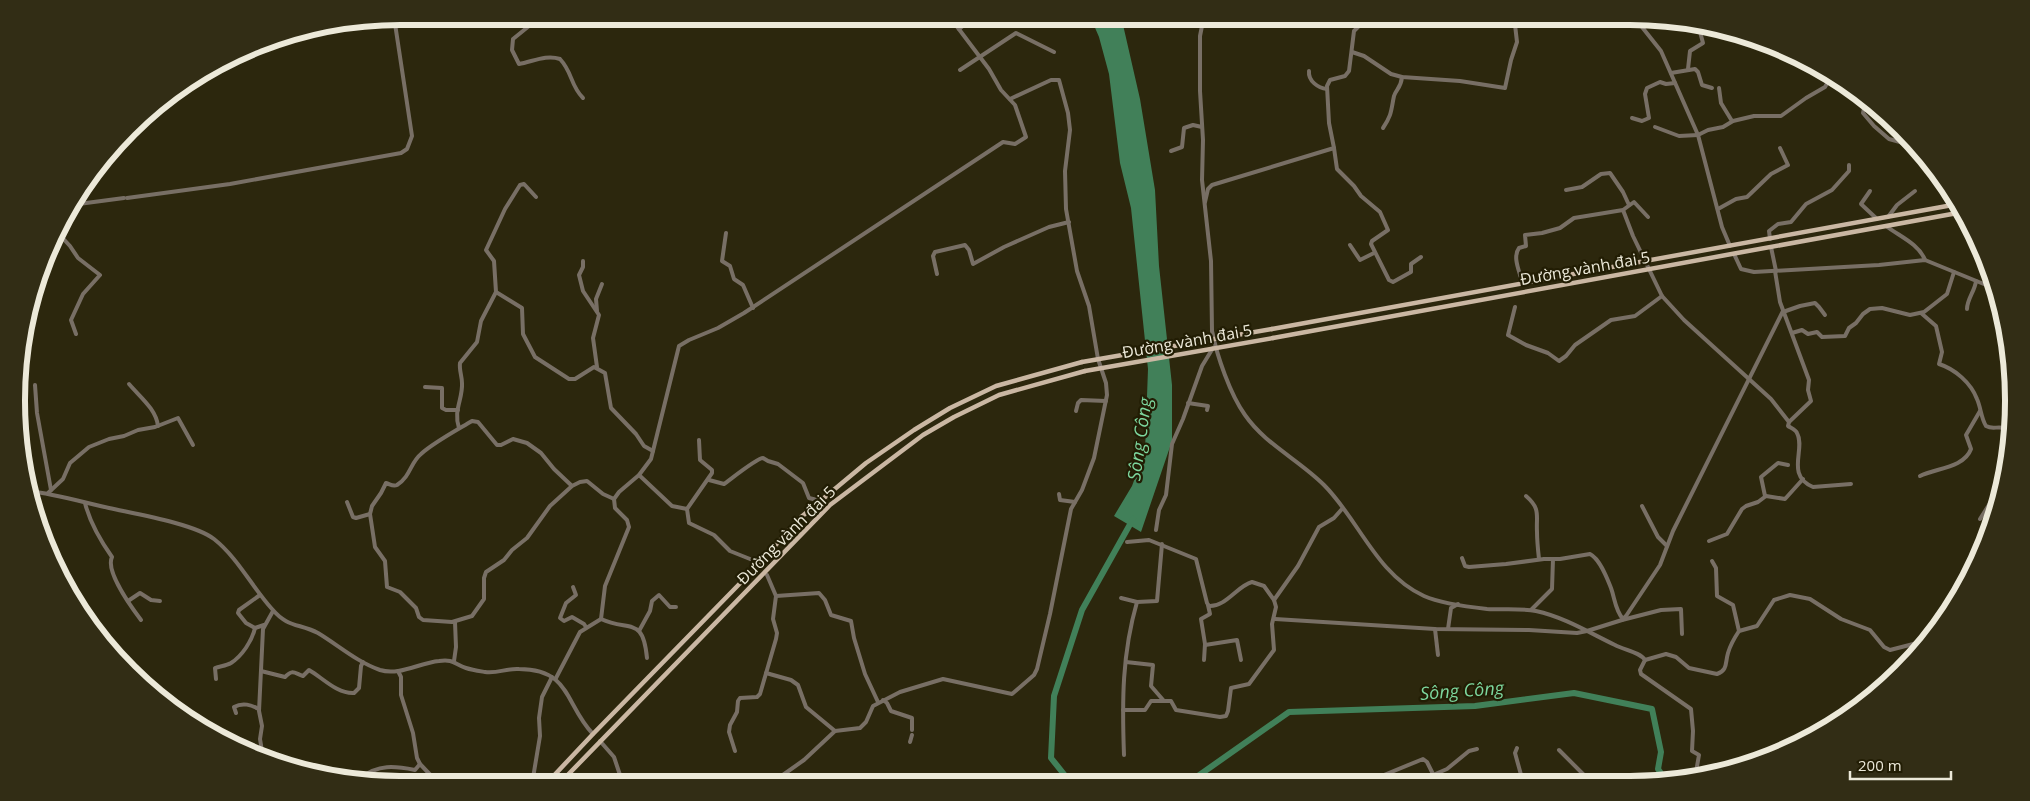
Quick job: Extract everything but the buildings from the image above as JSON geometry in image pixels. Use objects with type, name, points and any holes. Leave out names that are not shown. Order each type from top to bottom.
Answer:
[{"type":"main road","points":[[1888,217],[1950,205]]},
{"type":"main road","name":"Đường vành đai 5","points":[[567,776],[830,504],[923,435],[999,395],[1085,371],[1955,213]]},
{"type":"main road","name":"Đường vành đai 5","points":[[554,776],[753,570],[800,518],[866,464],[914,430],[950,408],[996,386],[1082,362],[1888,217]]},
{"type":"main road","points":[[1511,286],[1512,293]]},
{"type":"main road","points":[[593,734],[600,741]]},
{"type":"street","points":[[81,204],[230,184],[401,153],[407,149],[412,136],[395,25]]},
{"type":"street","points":[[531,25],[512,41],[512,50],[517,63],[522,64],[535,59],[560,59],[571,74],[575,90],[583,98]]},
{"type":"street","points":[[601,619],[605,586],[629,527],[627,520],[615,508],[614,500],[619,492],[639,475],[649,462],[679,346],[718,328],[753,308],[1003,142],[1013,144],[1025,139],[1026,134],[1020,118],[1010,99],[956,25]]},
{"type":"street","points":[[959,29],[964,25]]},
{"type":"street","points":[[1156,530],[1160,510],[1166,495],[1172,444],[1202,366],[1213,348],[1214,341],[1211,261],[1204,205],[1200,36],[1203,25]]},
{"type":"street","points":[[1360,25],[1354,32],[1350,71],[1345,76],[1330,80],[1327,90],[1329,126],[1334,148],[1334,164],[1336,169],[1354,186],[1361,196],[1380,212],[1388,228],[1387,231],[1371,242],[1374,253],[1391,282],[1411,272],[1411,264],[1421,257]]},
{"type":"street","points":[[1352,52],[1364,56],[1390,74],[1402,78],[1460,81],[1505,88],[1511,58],[1517,46],[1515,25]]},
{"type":"street","points":[[1641,25],[1658,46],[1698,135],[1722,227],[1730,246]]},
{"type":"street","points":[[1688,69],[1690,50],[1703,42],[1701,32]]},
{"type":"street","points":[[960,70],[1017,33],[1054,52]]},
{"type":"street","points":[[1671,73],[1688,69],[1697,70],[1702,85],[1712,88]]},
{"type":"street","points":[[1309,71],[1309,77],[1313,82],[1322,89],[1327,90]]},
{"type":"street","points":[[1383,128],[1392,112],[1394,95],[1400,87],[1402,78]]},
{"type":"street","points":[[781,776],[804,760],[835,731],[860,728],[866,722],[871,708],[900,692],[943,679],[1012,694],[1034,675],[1050,614],[1072,509],[1094,458],[1106,400],[1106,383],[1098,359],[1089,306],[1077,271],[1068,222],[1065,171],[1070,130],[1068,113],[1059,80],[1050,80],[1010,99]]},
{"type":"street","points":[[1632,118],[1642,121],[1649,118],[1645,94],[1647,88],[1660,82],[1666,84],[1675,83]]},
{"type":"street","points":[[1655,127],[1679,136],[1698,135],[1711,129],[1723,127],[1732,121],[1754,116],[1784,115],[1802,100],[1825,87],[1828,82]]},
{"type":"street","points":[[1719,88],[1721,103],[1732,121]]},
{"type":"street","points":[[1864,108],[1863,113],[1874,126],[1889,139],[1904,144]]},
{"type":"street","points":[[1171,151],[1182,147],[1184,128],[1193,125],[1202,127]]},
{"type":"street","points":[[1204,205],[1208,189],[1212,185],[1334,148]]},
{"type":"street","points":[[1718,209],[1747,197],[1771,174],[1788,165],[1780,148]]},
{"type":"street","points":[[1770,239],[1768,231],[1775,225],[1791,222],[1808,203],[1832,190],[1849,171],[1849,164]]},
{"type":"street","points":[[1566,190],[1582,187],[1606,172],[1611,174],[1629,205]]},
{"type":"street","points":[[459,428],[457,420],[462,385],[460,363],[477,342],[481,321],[496,292],[494,261],[486,250],[505,209],[520,185],[524,184],[536,197]]},
{"type":"street","points":[[1870,191],[1861,204],[1877,219]]},
{"type":"street","points":[[1888,217],[1898,205],[1915,191]]},
{"type":"street","points":[[1521,278],[1517,266],[1516,252],[1519,248],[1526,246],[1525,235],[1560,228],[1574,218],[1624,210],[1633,202],[1636,203],[1648,218]]},
{"type":"street","points":[[1624,210],[1645,262],[1662,296],[1684,320],[1771,399],[1789,422],[1788,426],[1795,431],[1798,436],[1798,469],[1803,479],[1813,487],[1851,484]]},
{"type":"street","points":[[937,274],[933,256],[935,252],[965,245],[969,250],[973,264],[1049,227],[1068,222]]},
{"type":"street","points":[[1886,226],[1912,244],[1923,254],[1925,260]]},
{"type":"street","points":[[726,233],[722,261],[730,266],[734,280],[743,285],[753,308]]},
{"type":"street","points":[[62,238],[78,258],[100,275],[83,294],[71,320],[76,334]]},
{"type":"street","points":[[1350,245],[1360,260],[1374,253]]},
{"type":"street","points":[[1771,247],[1777,292],[1810,380],[1808,390],[1811,401],[1789,422]]},
{"type":"street","points":[[1734,254],[1739,267],[1744,271],[1879,265],[1925,260],[1987,285]]},
{"type":"street","points":[[583,261],[583,267],[579,275],[583,291],[591,306],[599,315],[593,343],[597,367],[606,375],[610,405],[613,411],[636,434],[644,446],[653,451]]},
{"type":"street","points":[[1792,333],[1802,330],[1808,334],[1817,332],[1822,337],[1845,336],[1849,328],[1856,323],[1866,310],[1874,308],[1910,315],[1921,314],[1947,294],[1954,272]]},
{"type":"street","points":[[1967,309],[1967,303],[1974,290],[1976,281]]},
{"type":"street","points":[[596,311],[596,299],[602,284]]},
{"type":"street","points":[[496,292],[522,308],[524,337],[535,357],[540,362],[572,380],[591,368],[597,367]]},
{"type":"street","points":[[1515,307],[1508,335],[1526,346],[1548,353],[1559,361],[1575,345],[1611,320],[1635,316],[1662,296]]},
{"type":"street","points":[[1623,619],[1660,565],[1673,530],[1783,312],[1800,306],[1815,304],[1820,306],[1825,315]]},
{"type":"street","points":[[1921,314],[1936,326],[1942,352],[1939,364],[1951,369],[1967,383],[1977,399],[1985,424],[1989,428],[2004,428]]},
{"type":"street","points":[[1214,341],[1232,392],[1245,415],[1269,440],[1322,484],[1396,578],[1432,599],[1486,608],[1530,610],[1571,623],[1621,648],[1642,656],[1645,660]]},
{"type":"street","points":[[129,384],[150,406],[157,417],[158,426]]},
{"type":"street","points":[[35,385],[50,491]]},
{"type":"street","points":[[426,387],[442,388],[442,408],[458,410]]},
{"type":"street","points":[[1076,411],[1081,400],[1106,400]]},
{"type":"street","points":[[1188,403],[1208,406],[1207,410]]},
{"type":"street","points":[[1920,476],[1937,468],[1955,464],[1969,454],[1971,449],[1966,435],[1980,411]]},
{"type":"street","points":[[50,491],[63,479],[70,462],[88,447],[138,430],[158,426],[175,418],[180,419],[193,445]]},
{"type":"street","points":[[572,486],[554,470],[543,455],[527,443],[510,439],[502,445],[497,445],[475,421],[459,428],[420,455],[414,462],[410,473],[396,485],[385,484],[372,506],[370,514],[375,547],[385,561],[387,587],[400,592],[416,608],[419,617],[423,620],[455,622],[472,616],[483,602],[486,572],[504,560],[514,548],[525,540],[547,509],[572,486],[587,481],[614,500]]},
{"type":"street","points":[[700,440],[700,460],[712,470],[709,480],[687,509],[688,521],[690,525],[714,535],[730,550],[750,560]]},
{"type":"street","points":[[709,480],[724,484],[758,458],[763,458],[778,464],[803,483],[809,498],[818,500]]},
{"type":"street","points":[[1765,496],[1761,477],[1778,464],[1788,466]]},
{"type":"street","points":[[639,475],[672,506],[687,509]]},
{"type":"street","points":[[1709,541],[1727,534],[1744,508],[1765,496],[1785,498],[1803,479]]},
{"type":"street","points":[[36,490],[50,491],[85,503],[154,518],[206,534],[227,550],[273,611],[288,624],[311,630],[363,662],[382,670],[398,671],[434,661],[447,660],[454,661],[464,668],[477,671],[493,673],[520,668],[541,672],[554,678],[573,702],[584,724],[593,734]]},
{"type":"street","points":[[1059,494],[1060,500],[1075,502]]},
{"type":"street","points":[[1526,496],[1538,512],[1536,530],[1539,559]]},
{"type":"street","points":[[347,502],[352,517],[356,518],[370,514]]},
{"type":"street","points":[[1980,518],[1991,502]]},
{"type":"street","points":[[85,503],[90,521],[102,544],[112,557],[110,563],[116,581],[141,620]]},
{"type":"street","points":[[1642,506],[1658,537],[1668,546]]},
{"type":"street","points":[[1274,600],[1298,566],[1319,527],[1334,518],[1342,509]]},
{"type":"street","points":[[1127,542],[1149,540],[1196,559],[1210,614],[1201,619],[1205,645],[1204,660]]},
{"type":"street","points":[[1121,598],[1137,602],[1157,600],[1162,544]]},
{"type":"street","points":[[1462,558],[1467,567],[1593,555],[1611,588],[1618,613],[1623,619]]},
{"type":"street","points":[[1530,610],[1552,589],[1553,559]]},
{"type":"street","points":[[1696,770],[1699,755],[1692,752],[1691,709],[1641,674],[1640,670],[1645,660],[1666,654],[1676,657],[1689,668],[1717,674],[1721,673],[1727,666],[1728,653],[1739,630],[1733,605],[1717,596],[1716,568],[1712,561]]},
{"type":"street","points":[[735,751],[729,732],[730,725],[737,712],[738,701],[740,698],[758,696],[777,635],[773,619],[776,596],[767,575]]},
{"type":"street","points":[[1123,710],[1145,710],[1149,702],[1164,701],[1172,702],[1176,710],[1220,717],[1226,716],[1232,688],[1249,684],[1273,653],[1272,624],[1275,619],[1276,607],[1274,600],[1264,586],[1252,582],[1214,606],[1208,605]]},
{"type":"street","points":[[573,587],[576,595],[566,603],[560,618],[564,621],[572,616],[586,627]]},
{"type":"street","points":[[128,601],[140,593],[151,600],[160,601]]},
{"type":"street","points":[[776,596],[819,593],[825,600],[832,615],[851,622],[854,638],[866,674],[881,701],[888,704],[891,712],[912,718],[912,730]]},
{"type":"street","points":[[260,595],[239,610],[238,613],[246,623],[254,628],[264,625]]},
{"type":"street","points":[[639,631],[650,613],[652,601],[659,595],[670,607],[676,607]]},
{"type":"street","points":[[1739,630],[1757,626],[1774,600],[1790,596],[1810,599],[1841,619],[1870,630],[1886,649],[1893,650],[1915,644]]},
{"type":"street","points":[[1124,755],[1122,686],[1137,602]]},
{"type":"street","points":[[1448,629],[1451,608],[1458,604]]},
{"type":"street","points":[[1275,619],[1435,629],[1529,630],[1577,633],[1660,610],[1681,609],[1682,634]]},
{"type":"street","points":[[262,749],[260,709],[264,625],[273,611]]},
{"type":"street","points":[[533,776],[540,736],[539,718],[542,697],[577,637],[586,627],[601,619],[616,624],[630,625],[639,631],[645,640],[647,658]]},
{"type":"street","points":[[454,661],[456,647],[455,622]]},
{"type":"street","points":[[216,679],[215,668],[229,664],[235,659],[253,638],[254,628]]},
{"type":"street","points":[[1435,629],[1438,655]]},
{"type":"street","points":[[1205,645],[1237,640],[1241,660]]},
{"type":"street","points":[[261,671],[285,677],[291,671],[303,676],[309,670],[337,688],[345,692],[354,693],[359,688],[363,662]]},
{"type":"street","points":[[1126,662],[1153,665],[1151,686],[1164,701]]},
{"type":"street","points":[[398,671],[401,677],[401,695],[413,733],[417,758],[431,776]]},
{"type":"street","points":[[766,673],[791,680],[798,685],[806,707],[835,731]]},
{"type":"street","points":[[236,714],[234,708],[241,704],[250,704],[260,709]]},
{"type":"street","points":[[910,742],[912,735]]},
{"type":"street","points":[[600,741],[614,757],[620,776]]},
{"type":"street","points":[[1517,748],[1516,753],[1522,776]]},
{"type":"street","points":[[1379,776],[1423,760],[1427,762],[1433,774],[1447,769],[1467,752],[1477,750]]},
{"type":"street","points":[[1560,750],[1584,776]]},
{"type":"street","points":[[367,774],[373,770],[387,766],[415,770],[420,764]]},
{"type":"shaded area","name":"Sông Công","points":[[1094,25],[1123,25],[1140,99],[1155,190],[1159,266],[1172,385],[1172,441],[1141,532],[1114,516],[1132,486],[1145,451],[1148,369],[1131,208],[1120,163],[1109,74]]},
{"type":"waterway","name":"Sông Công","points":[[1065,776],[1051,758],[1054,696],[1082,610],[1133,519]]},
{"type":"waterway","name":"Sông Công","points":[[1198,776],[1289,712],[1475,706],[1574,693],[1652,709],[1661,752],[1658,769],[1662,774]]}]
